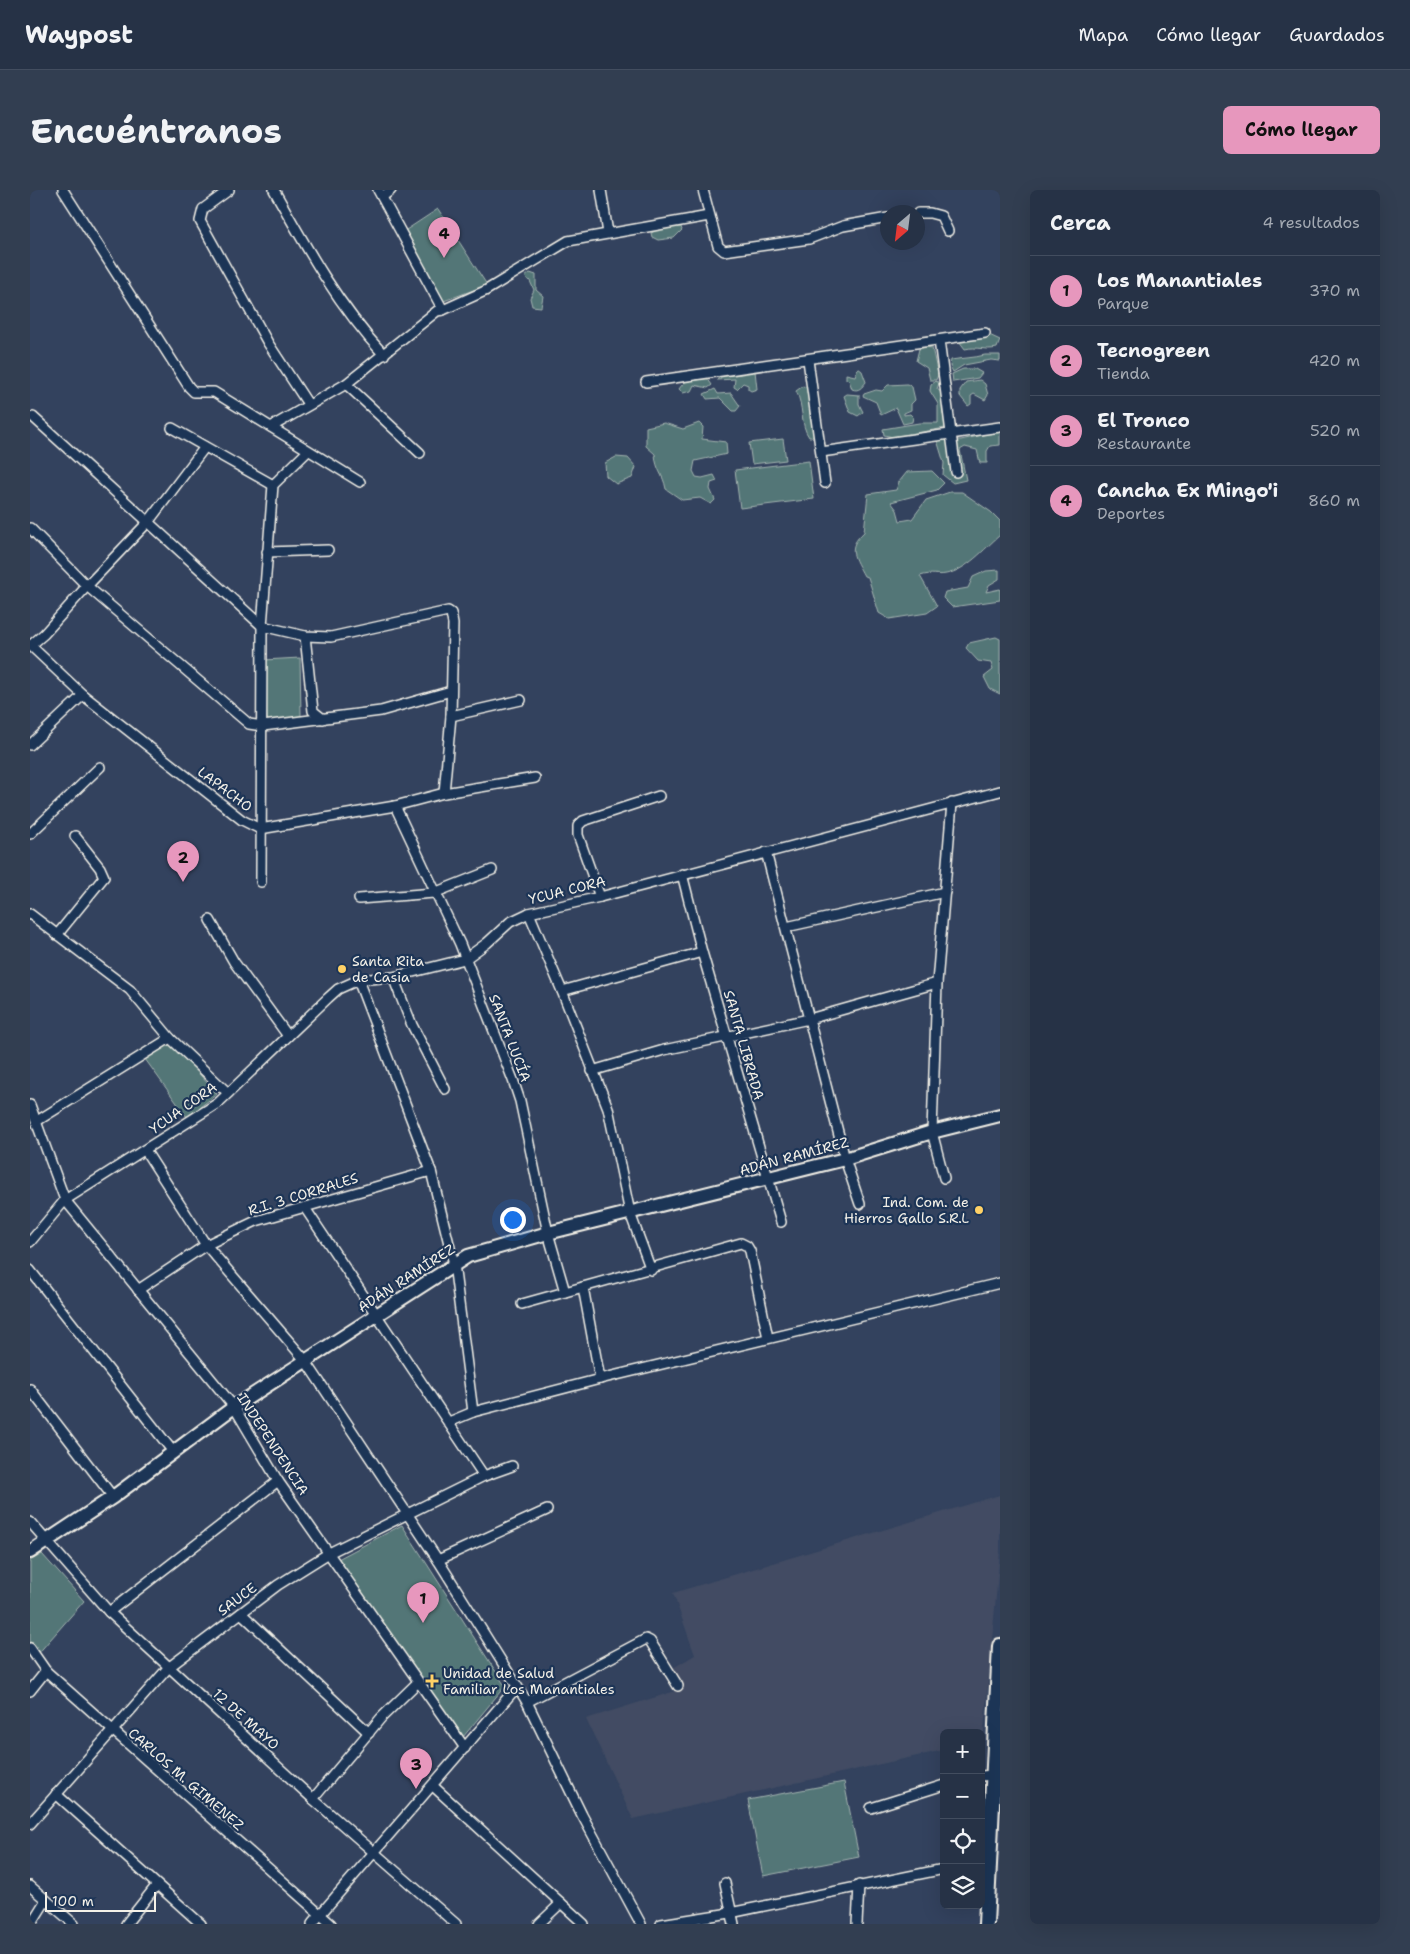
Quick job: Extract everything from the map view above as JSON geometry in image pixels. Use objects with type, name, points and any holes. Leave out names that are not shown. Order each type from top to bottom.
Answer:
[{"type":"main road","points":[[986,1924],[985,1861],[997,1794],[988,1775],[998,1711],[1000,1646]]},
{"type":"street","points":[[63,190],[194,392],[214,392],[360,482]]},
{"type":"street","points":[[229,190],[204,209],[200,221],[268,343],[308,404]]},
{"type":"street","points":[[274,190],[328,285],[358,327],[384,355]]},
{"type":"street","points":[[391,190],[380,193],[442,310]]},
{"type":"street","points":[[601,190],[608,233]]},
{"type":"street","points":[[704,190],[718,246],[720,250],[728,252],[809,239],[843,226],[880,219]]},
{"type":"street","points":[[925,213],[941,216],[948,231]]},
{"type":"street","points":[[271,427],[308,404],[346,384],[437,311],[485,291],[568,241],[709,216]]},
{"type":"street","points":[[646,382],[984,333]]},
{"type":"street","points":[[940,340],[956,472]]},
{"type":"street","points":[[808,360],[825,483]]},
{"type":"street","points":[[346,384],[420,453]]},
{"type":"street","points":[[33,417],[149,521],[172,546],[262,626],[305,636],[330,637],[448,611],[451,613],[453,624],[451,716],[444,793]]},
{"type":"street","points":[[821,452],[1000,427]]},
{"type":"street","points":[[172,428],[272,485]]},
{"type":"street","points":[[30,646],[44,634],[86,586],[149,521],[205,447]]},
{"type":"street","points":[[261,882],[262,626],[272,485],[308,451]]},
{"type":"street","points":[[30,528],[86,586],[249,724],[263,726],[381,712],[451,691]]},
{"type":"street","points":[[267,552],[328,550]]},
{"type":"street","points":[[305,636],[313,712],[323,719]]},
{"type":"street","name":"LAPACHO","points":[[30,646],[83,695],[242,820],[260,829],[395,806],[444,793],[535,778]]},
{"type":"street","points":[[30,745],[83,695]]},
{"type":"street","points":[[451,716],[521,700]]},
{"type":"street","points":[[30,834],[100,767]]},
{"type":"street","name":"YCUA CORA","points":[[30,1242],[65,1200],[204,1113],[228,1093],[338,989],[358,980],[393,977],[465,959],[488,944],[505,926],[529,913],[600,897],[1000,791]]},
{"type":"street","points":[[600,897],[578,835],[578,826],[583,821],[659,796]]},
{"type":"street","points":[[944,1178],[932,1132],[937,983],[952,803]]},
{"type":"street","name":"SANTA LUCÍA","points":[[395,806],[465,959],[520,1101],[548,1233],[565,1292]]},
{"type":"street","points":[[57,935],[104,877],[100,868],[75,836]]},
{"type":"street","points":[[766,852],[845,1159],[860,1204]]},
{"type":"street","points":[[360,898],[434,893],[492,870]]},
{"type":"street","name":"SANTA LIBRADA","points":[[682,874],[702,952],[728,1036],[780,1222]]},
{"type":"street","points":[[786,927],[945,892]]},
{"type":"street","points":[[529,913],[608,1108],[630,1213],[651,1270]]},
{"type":"street","points":[[30,914],[130,990],[170,1038],[228,1093]]},
{"type":"street","points":[[210,920],[238,968],[288,1036]]},
{"type":"street","points":[[562,991],[702,952]]},
{"type":"street","points":[[393,977],[412,1025],[445,1089]]},
{"type":"street","points":[[358,980],[431,1170],[454,1264],[473,1412]]},
{"type":"street","points":[[592,1071],[664,1050],[809,1019],[937,983]]},
{"type":"street","points":[[37,1121],[170,1038]]},
{"type":"street","name":"INDEPENDENCIA","points":[[31,1109],[65,1200],[234,1407],[278,1481],[464,1748]]},
{"type":"street","name":"ADÁN RAMÍREZ","points":[[30,1552],[113,1497],[234,1407],[454,1264],[484,1250],[845,1159],[932,1132],[1000,1115]]},
{"type":"street","points":[[145,1150],[206,1245],[306,1360],[408,1513],[527,1702],[582,1815],[641,1924]]},
{"type":"street","name":"R.I. 3 CORRALES","points":[[138,1290],[206,1245],[256,1221],[431,1170]]},
{"type":"street","points":[[305,1208],[484,1476]]},
{"type":"street","points":[[522,1304],[651,1270],[741,1243],[747,1246],[768,1338]]},
{"type":"street","points":[[30,1270],[174,1453]]},
{"type":"street","points":[[449,1422],[473,1412],[600,1379],[1000,1283]]},
{"type":"street","points":[[584,1287],[600,1379]]},
{"type":"street","points":[[30,1389],[113,1497]]},
{"type":"street","name":"SAUCE","points":[[30,1824],[111,1730],[168,1668],[278,1585],[329,1552],[484,1476],[512,1466]]},
{"type":"street","points":[[109,1612],[278,1481]]},
{"type":"street","points":[[438,1560],[547,1510]]},
{"type":"street","name":"12 DE MAYO","points":[[30,1522],[109,1612],[168,1668],[313,1799],[456,1924]]},
{"type":"street","points":[[242,1613],[369,1733]]},
{"type":"street","points":[[527,1702],[646,1639],[650,1641],[678,1686]]},
{"type":"street","name":"CARLOS M. GIMENEZ","points":[[30,1648],[46,1671],[331,1924]]},
{"type":"street","points":[[30,1691],[46,1671]]},
{"type":"street","points":[[313,1799],[369,1733],[417,1683]]},
{"type":"street","points":[[312,1924],[517,1687]]},
{"type":"street","points":[[433,1786],[584,1924]]},
{"type":"street","points":[[871,1808],[940,1786]]},
{"type":"street","points":[[56,1794],[156,1886],[201,1924]]},
{"type":"street","points":[[661,1924],[730,1913],[940,1870]]},
{"type":"street","points":[[725,1883],[730,1913],[734,1924]]},
{"type":"street","points":[[30,1886],[74,1924]]},
{"type":"street","points":[[126,1924],[156,1886]]},
{"type":"street","points":[[857,1924],[859,1886]]},
{"type":"street","points":[[31,1924],[46,1900]]},
{"type":"street","points":[[539,1924],[560,1902]]},
{"type":"shaded area","points":[[1000,1495],[1000,1551],[984,1729],[940,1729],[940,1751],[633,1819],[586,1719],[682,1689],[670,1670],[695,1655],[673,1593]]},
{"type":"green space","points":[[438,209],[487,285],[441,302],[403,232]]},
{"type":"green space","points":[[666,226],[681,227],[682,230],[674,238],[658,240],[652,237],[651,233]]},
{"type":"green space","points":[[530,273],[536,275],[536,290],[543,296],[541,307],[532,306],[530,298],[534,290],[530,281],[525,277]]},
{"type":"green space","points":[[985,333],[1000,340],[997,348],[965,349],[959,341]]},
{"type":"green space","points":[[932,348],[938,375],[936,380],[930,380],[927,368],[916,361],[919,349]]},
{"type":"green space","points":[[985,355],[1000,355],[1000,361],[991,360],[964,365],[953,372],[950,366],[951,360]]},
{"type":"green space","points":[[858,368],[862,371],[866,382],[857,390],[854,390],[849,380],[846,379],[846,374],[855,376]]},
{"type":"green space","points":[[963,369],[975,369],[982,373],[978,378],[953,382],[952,374]]},
{"type":"green space","points":[[725,370],[740,374],[746,371],[755,371],[757,389],[751,391],[748,389],[748,385],[743,383],[737,389],[734,387],[735,379],[717,380]]},
{"type":"green space","points":[[694,377],[707,378],[712,385],[708,388],[694,385],[691,391],[683,393],[679,389]]},
{"type":"green space","points":[[980,380],[985,384],[988,395],[985,400],[974,394],[971,396],[971,404],[968,406],[960,396],[960,390],[966,382]]},
{"type":"green space","points":[[936,381],[939,383],[937,389],[941,392],[945,428],[893,437],[884,435],[883,429],[919,423],[938,423],[938,404],[930,391],[931,385]]},
{"type":"green space","points":[[907,384],[912,387],[915,400],[911,404],[911,410],[904,413],[904,415],[910,414],[913,417],[912,422],[903,424],[896,408],[881,415],[876,402],[863,396],[876,390],[882,391],[888,385]]},
{"type":"green space","points":[[803,386],[809,388],[810,419],[817,429],[813,437],[809,437],[806,432],[796,391]]},
{"type":"green space","points":[[715,389],[718,394],[731,393],[740,406],[736,411],[733,411],[720,398],[707,399],[704,394]]},
{"type":"green space","points":[[847,394],[859,395],[859,404],[863,412],[858,416],[850,412],[844,396]]},
{"type":"green space","points":[[664,423],[683,429],[699,423],[703,427],[702,439],[726,442],[727,454],[695,461],[693,471],[696,477],[702,478],[714,475],[717,481],[711,483],[710,489],[715,500],[711,504],[700,498],[682,500],[666,489],[655,454],[646,446],[646,427]]},
{"type":"green space","points":[[1000,431],[1000,445],[990,446],[987,451],[987,463],[980,463],[977,450],[965,447],[960,450],[966,480],[953,483],[943,475],[944,463],[937,440],[961,440]]},
{"type":"green space","points":[[783,439],[786,460],[752,464],[749,443]]},
{"type":"green space","points":[[616,457],[628,458],[636,467],[632,478],[616,484],[606,476],[605,463]]},
{"type":"green space","points":[[809,461],[814,499],[740,508],[735,470]]},
{"type":"green space","points":[[932,471],[944,483],[937,490],[891,502],[897,510],[900,521],[912,519],[926,500],[950,492],[962,492],[991,512],[1000,521],[1000,535],[968,564],[954,572],[920,576],[937,606],[927,613],[889,619],[879,613],[868,577],[864,576],[857,563],[853,548],[858,538],[864,532],[868,494],[896,490],[899,482],[907,472]]},
{"type":"green space","points":[[999,570],[999,579],[989,585],[986,592],[1000,589],[1000,600],[952,607],[943,598],[945,592],[968,588],[973,577],[986,571]]},
{"type":"green space","points":[[996,637],[1000,639],[1000,694],[990,689],[984,677],[993,670],[991,663],[978,661],[966,648],[969,643]]},
{"type":"green space","points":[[300,658],[301,716],[267,721],[264,660]]},
{"type":"green space","points":[[171,1042],[217,1094],[187,1117],[145,1059]]},
{"type":"green space","points":[[402,1525],[505,1686],[463,1737],[338,1559]]},
{"type":"green space","points":[[42,1554],[84,1601],[36,1656],[30,1648],[30,1561]]},
{"type":"green space","points":[[844,1782],[859,1857],[763,1876],[748,1800]]},
{"type":"place","name":"Cancha Ex Mingo'i","points":[[444,258]]},
{"type":"place","name":"Tecnogreen","points":[[183,882]]},
{"type":"place","name":"Santa Rita de Casia","points":[[342,969]]},
{"type":"place","name":"Ind. Com. de Hierros Gallo S.R.L","points":[[979,1210]]},
{"type":"place","name":"Los Manantiales","points":[[423,1623]]},
{"type":"place","name":"Unidad de Salud Familiar Los Manantiales","points":[[432,1681]]},
{"type":"place","name":"El Tronco","points":[[416,1789]]}]
